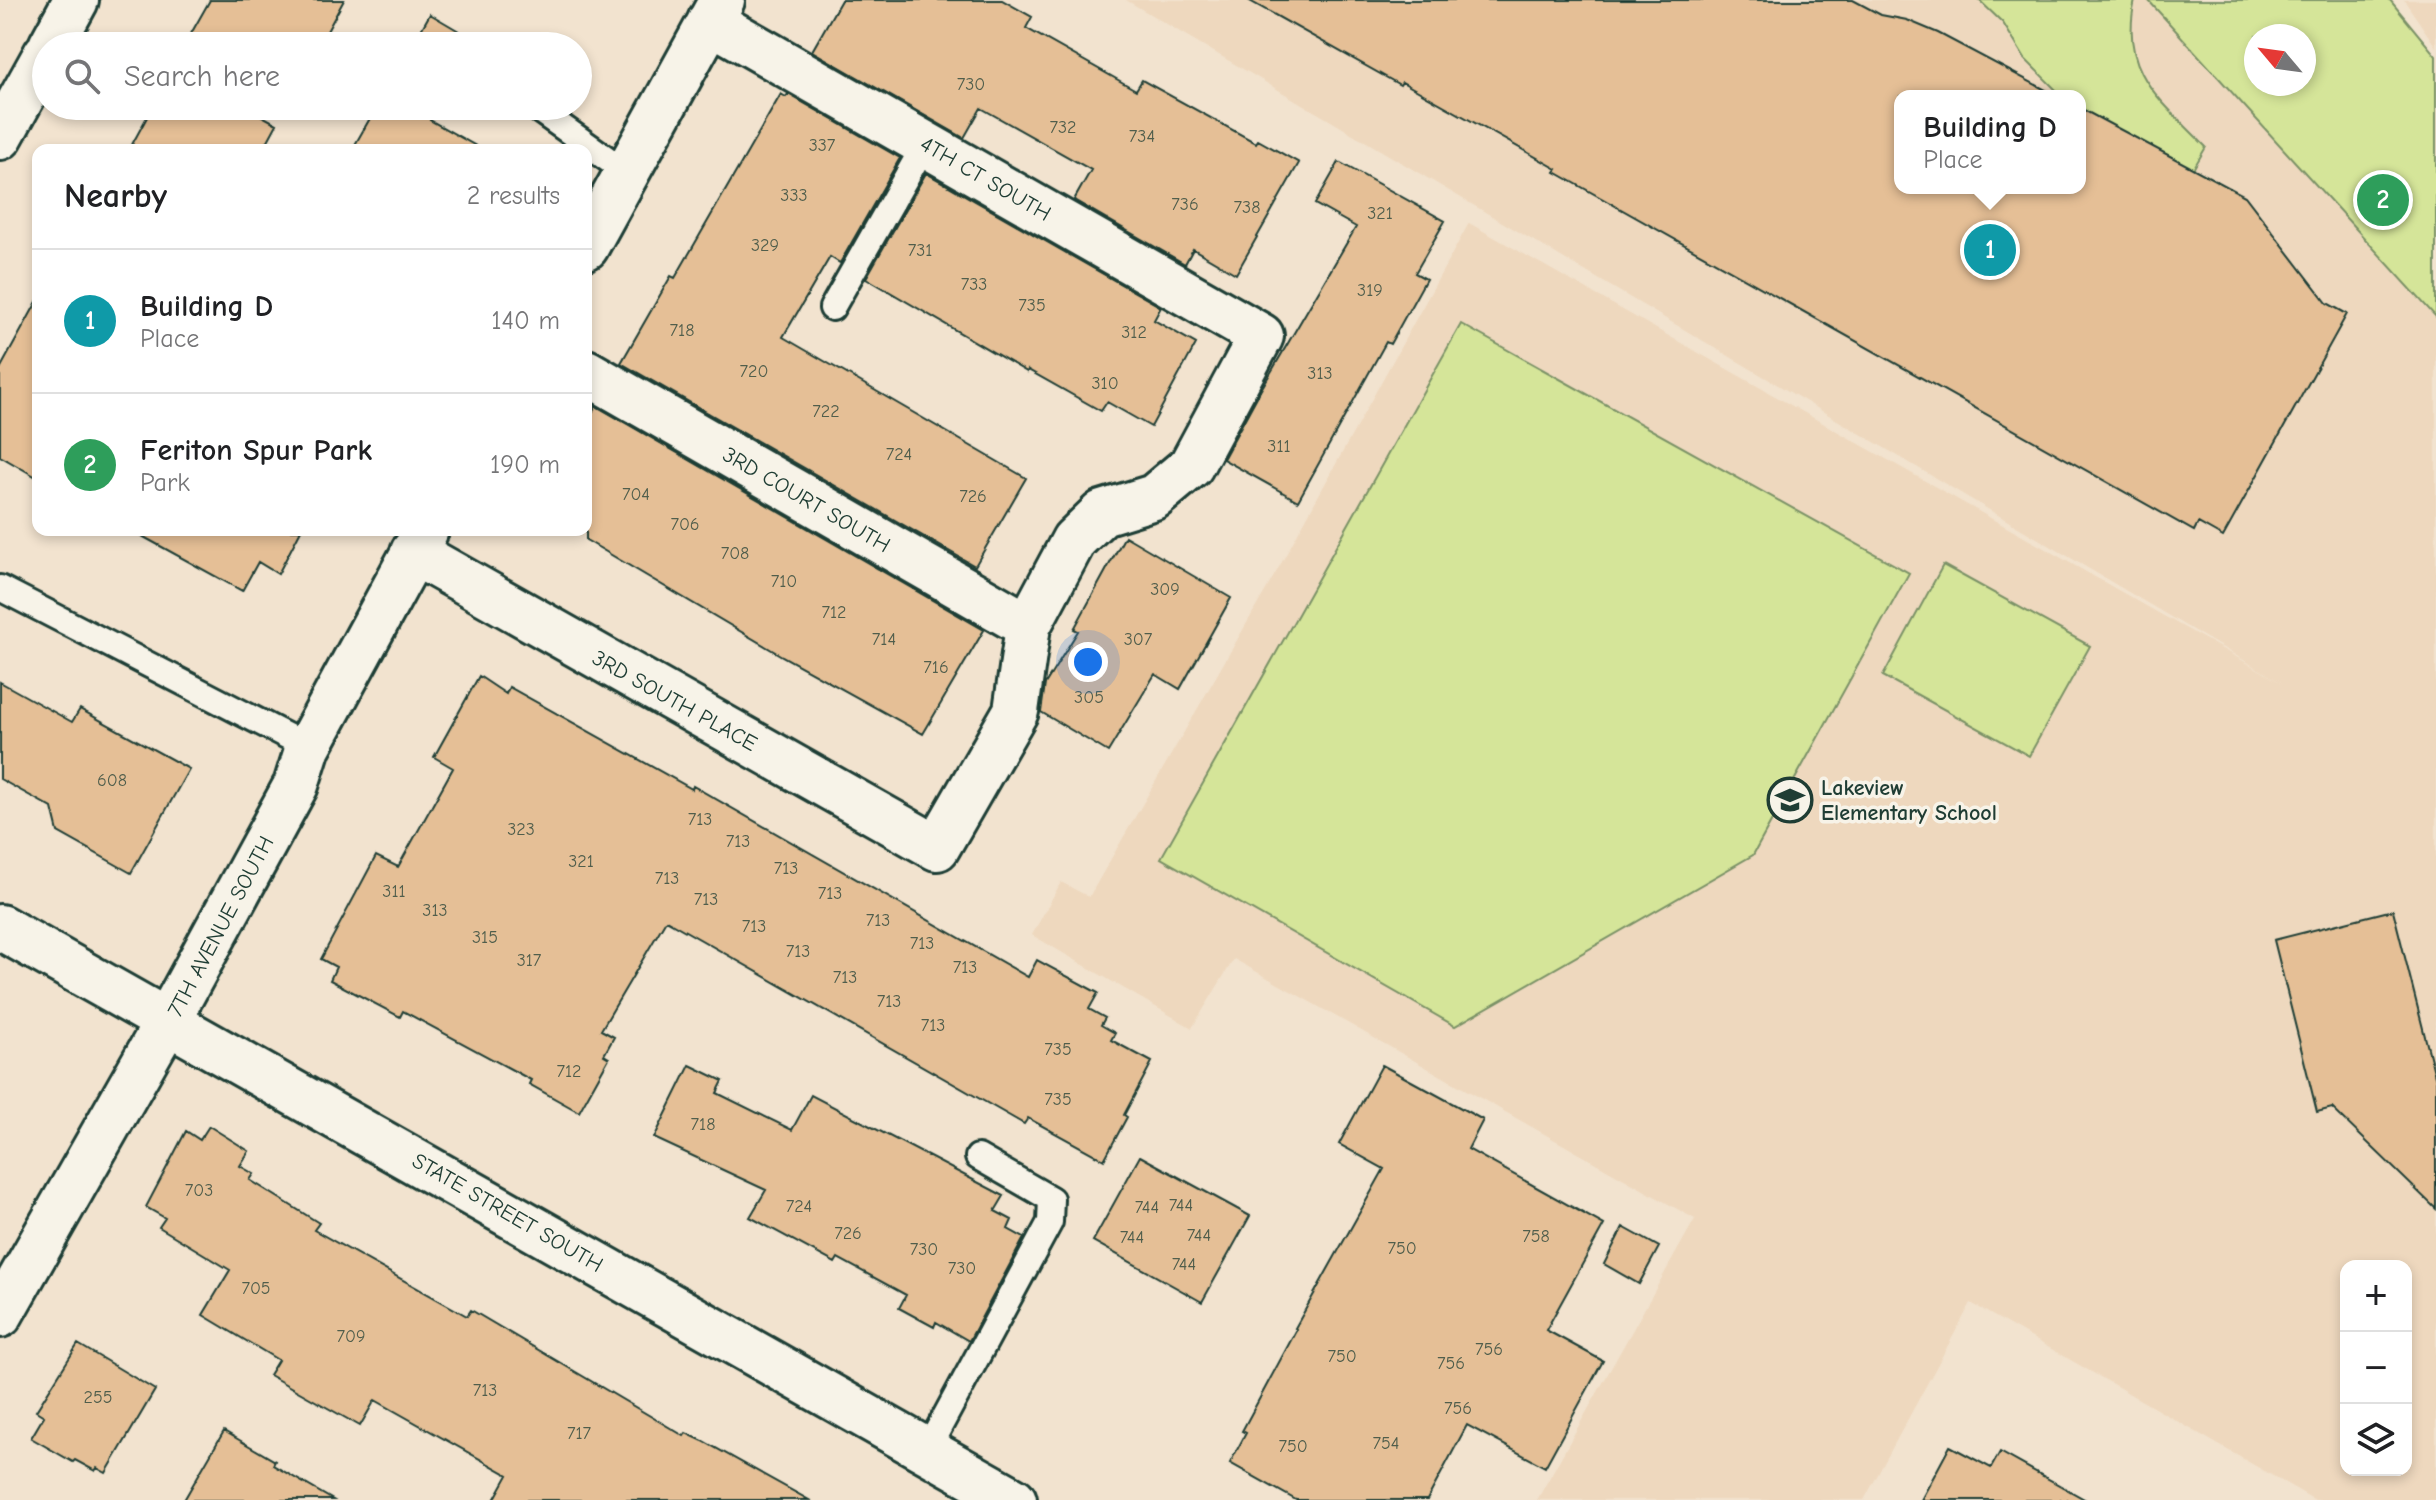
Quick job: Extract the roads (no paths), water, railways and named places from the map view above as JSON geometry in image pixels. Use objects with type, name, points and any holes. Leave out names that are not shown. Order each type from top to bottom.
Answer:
[{"type":"street","points":[[59,32],[76,0]]},
{"type":"street","points":[[592,236],[716,10]]},
{"type":"street","name":"4TH CT SOUTH","points":[[716,10],[925,144],[1261,336],[1191,466],[1154,497],[1102,513],[1074,540],[1028,626]]},
{"type":"street","points":[[0,137],[32,79]]},
{"type":"street","name":"3RD COURT SOUTH","points":[[592,375],[1028,626]]},
{"type":"street","name":"3RD SOUTH PLACE","points":[[420,541],[937,848],[1016,711],[1028,626]]},
{"type":"street","name":"7TH AVENUE SOUTH","points":[[5,1292],[168,1020],[296,785],[308,747],[420,541]]},
{"type":"street","name":"STATE STREET SOUTH","points":[[0,927],[1014,1500]]},
{"type":"lane","points":[[553,120],[586,144]]},
{"type":"lane","points":[[832,308],[925,144]]},
{"type":"lane","points":[[592,148],[627,173]]},
{"type":"lane","points":[[0,588],[308,747]]},
{"type":"lane","points":[[927,1450],[1050,1222],[1051,1199],[978,1157]]},
{"type":"place","name":"Feriton Spur Park","points":[[2383,200]]},
{"type":"place","name":"Building D","points":[[1990,250]]},
{"type":"place","name":"Lakeview Elementary School","points":[[1790,800]]}]
